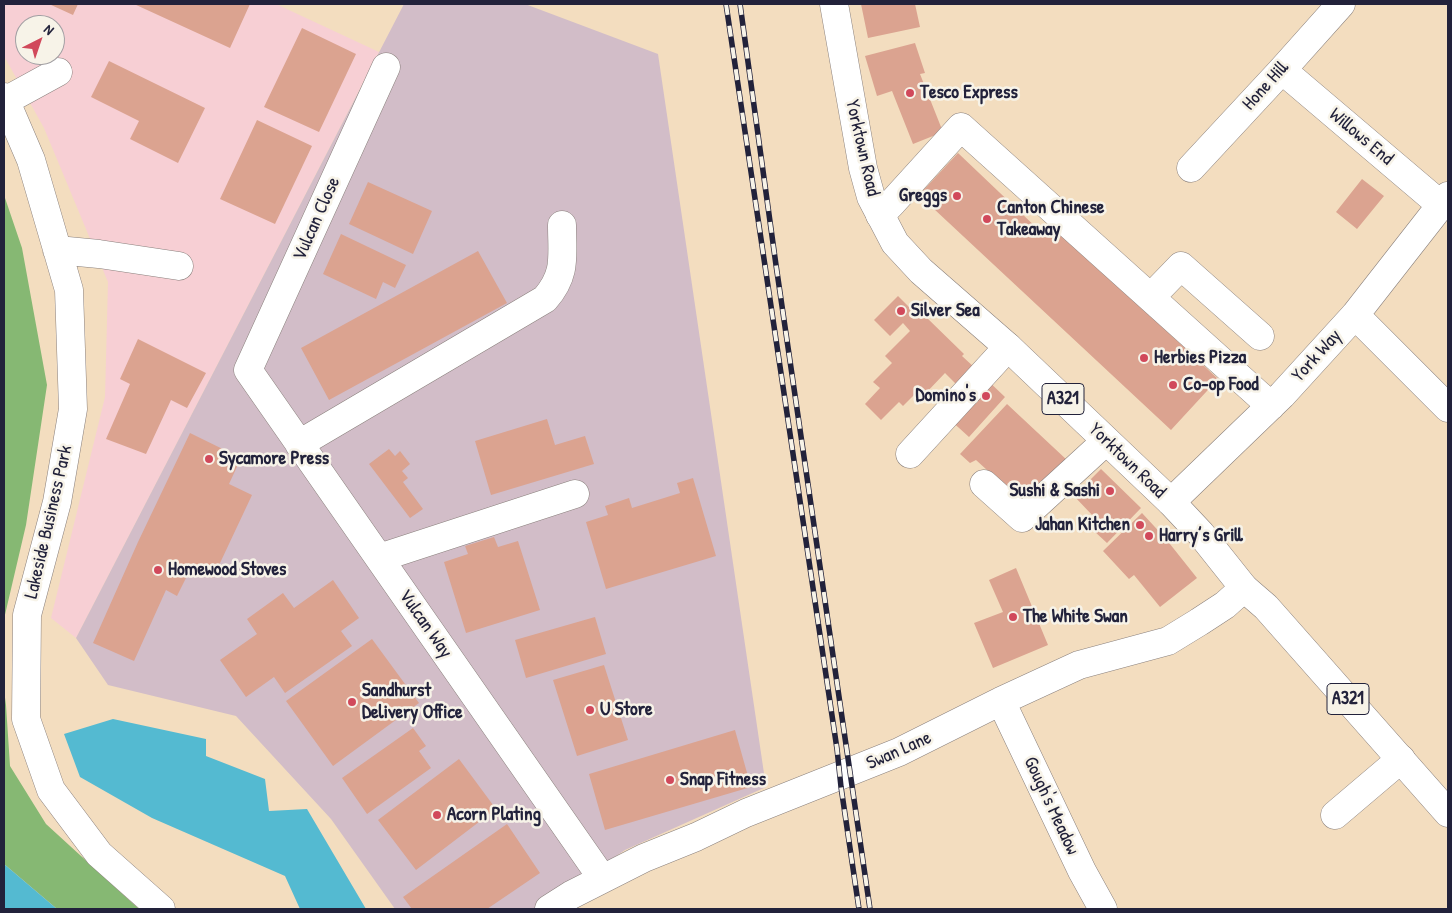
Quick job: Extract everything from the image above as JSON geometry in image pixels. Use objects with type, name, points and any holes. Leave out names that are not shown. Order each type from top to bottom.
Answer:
[{"type":"street","name":"Yorktown Road","points":[[834,4],[860,109],[863,168],[871,197],[895,243],[908,259],[1008,348],[1171,502],[1244,588],[1266,607],[1448,812]]},
{"type":"street","name":"Hone Hill","points":[[1191,168],[1341,4]]},
{"type":"street","name":"Vulcan Close","points":[[248,370],[386,67]]},
{"type":"street","name":"Willows End","points":[[1282,70],[1445,200]]},
{"type":"street","points":[[5,99],[58,72]]},
{"type":"street","name":"Lakeside Business Park","points":[[5,99],[31,160],[69,290],[73,409],[57,502],[27,615],[26,719],[51,790],[99,854],[161,909]]},
{"type":"street","points":[[880,215],[962,127],[1271,406]]},
{"type":"street","name":"York Way","points":[[1171,502],[1271,406],[1355,315],[1445,200]]},
{"type":"street","points":[[300,444],[545,299],[556,285],[562,269],[562,224]]},
{"type":"street","points":[[57,250],[179,266]]},
{"type":"street","points":[[1151,297],[1181,266],[1260,336]]},
{"type":"street","points":[[1198,340],[1227,307]]},
{"type":"street","points":[[1355,315],[1448,408]]},
{"type":"street","points":[[910,454],[1008,348]]},
{"type":"street","name":"Vulcan Way","points":[[248,370],[602,878]]},
{"type":"street","points":[[984,484],[1022,518],[1106,441]]},
{"type":"street","points":[[379,558],[575,494]]},
{"type":"street","name":"Swan Lane","points":[[549,909],[602,878],[644,858],[696,837],[746,813],[899,752],[1079,664],[1168,641],[1225,605],[1244,588]]},
{"type":"street","name":"Gough's Meadow","points":[[1001,701],[1082,871],[1104,909]]},
{"type":"street","points":[[1335,815],[1401,759]]},
{"type":"shaded area","points":[[4,4],[276,4],[379,52],[76,638],[51,618],[105,397],[108,282],[44,128],[4,56]]},
{"type":"shaded area","points":[[404,4],[525,4],[658,54],[766,787],[625,850],[539,909],[395,909],[331,819],[236,716],[108,685],[76,638]]},
{"type":"green space","points":[[4,195],[22,248],[47,385],[26,525],[4,619]]},
{"type":"green space","points":[[4,690],[10,766],[46,824],[139,909],[57,909],[4,864]]},
{"type":"water","points":[[113,719],[206,739],[206,756],[265,779],[269,811],[307,809],[366,909],[300,909],[285,876],[152,818],[80,777],[64,734]]},
{"type":"water","points":[[4,864],[57,909],[4,909]]},
{"type":"building","points":[[49,4],[78,4],[73,15]]},
{"type":"building","points":[[134,4],[250,4],[230,48]]},
{"type":"building","points":[[861,4],[915,4],[920,27],[868,38]]},
{"type":"building","points":[[302,28],[356,54],[319,132],[264,107]]},
{"type":"building","name":"Tesco Express","points":[[915,43],[925,73],[920,74],[943,132],[913,144],[892,91],[877,96],[865,56]]},
{"type":"building","points":[[109,61],[205,108],[178,163],[130,139],[139,121],[91,97]]},
{"type":"building","points":[[257,120],[312,146],[275,224],[220,199]]},
{"type":"building","points":[[958,153],[1040,231],[1049,221],[1218,379],[1171,430],[919,195]]},
{"type":"building","points":[[1362,179],[1384,196],[1357,229],[1336,212]]},
{"type":"building","points":[[368,182],[432,211],[413,254],[349,224]]},
{"type":"building","points":[[341,234],[406,265],[395,288],[383,282],[376,299],[323,274]]},
{"type":"building","points":[[478,251],[507,303],[329,400],[301,348]]},
{"type":"building","points":[[898,296],[921,319],[925,316],[964,354],[962,356],[975,368],[958,386],[945,373],[925,394],[919,390],[903,406],[899,402],[881,420],[865,404],[880,388],[873,382],[892,363],[885,356],[910,331],[903,323],[890,336],[874,320]]},
{"type":"building","points":[[138,339],[206,373],[187,408],[171,400],[146,454],[106,439],[130,384],[120,379]]},
{"type":"building","points":[[985,378],[1005,397],[969,437],[948,418]]},
{"type":"building","points":[[1007,404],[1068,461],[1031,500],[1025,494],[1020,500],[976,460],[970,463],[960,454]]},
{"type":"building","points":[[547,419],[555,445],[585,436],[594,464],[491,495],[475,441]]},
{"type":"building","points":[[190,433],[241,458],[229,484],[252,495],[213,578],[191,568],[177,596],[166,590],[134,661],[93,643],[138,542]]},
{"type":"building","points":[[389,449],[395,456],[400,451],[410,464],[402,471],[408,478],[403,482],[423,509],[410,518],[369,464]]},
{"type":"building","points":[[1101,469],[1141,508],[1107,543],[1094,531],[1099,526],[1091,518],[1093,516],[1074,496]]},
{"type":"building","points":[[693,478],[716,556],[606,589],[586,522],[608,515],[605,506],[629,498],[632,508],[680,493],[677,483]]},
{"type":"building","points":[[1142,513],[1166,539],[1197,578],[1160,607],[1134,575],[1129,579],[1103,551]]},
{"type":"building","points":[[494,537],[498,547],[518,541],[540,610],[466,633],[444,562],[468,554],[465,546]]},
{"type":"building","name":"The White Swan","points":[[1016,568],[1048,645],[993,668],[974,623],[1003,612],[989,580]]},
{"type":"building","points":[[333,580],[359,618],[341,631],[352,646],[285,693],[274,677],[246,697],[220,660],[257,634],[247,619],[283,593],[294,608]]},
{"type":"building","points":[[595,617],[606,654],[526,678],[515,640]]},
{"type":"building","name":"Sandhurst Delivery Office","points":[[372,639],[419,703],[333,766],[286,701]]},
{"type":"building","name":"U Store","points":[[604,665],[628,740],[577,756],[553,680]]},
{"type":"building","points":[[413,728],[426,746],[419,751],[431,768],[367,814],[342,778]]},
{"type":"building","name":"Snap Fitness","points":[[735,730],[751,787],[605,830],[589,774]]},
{"type":"building","name":"Acorn Plating","points":[[459,759],[496,809],[416,870],[378,820]]},
{"type":"building","points":[[507,824],[540,873],[487,909],[412,909],[403,897]]},
{"type":"railway","points":[[726,4],[859,909]]},
{"type":"railway","points":[[740,4],[870,909]]},
{"type":"place","name":"Tesco Express","points":[[910,93]]},
{"type":"place","name":"Greggs","points":[[957,196]]},
{"type":"place","name":"Canton Chinese Takeaway","points":[[987,219]]},
{"type":"place","name":"Silver Sea","points":[[901,311]]},
{"type":"place","name":"Herbies Pizza","points":[[1144,358]]},
{"type":"place","name":"Co-op Food","points":[[1173,385]]},
{"type":"place","name":"Domino's","points":[[986,396]]},
{"type":"place","name":"Sycamore Press","points":[[209,459]]},
{"type":"place","name":"Sushi & Sashi","points":[[1110,491]]},
{"type":"place","name":"Jahan Kitchen","points":[[1140,525]]},
{"type":"place","name":"Harry’s Grill","points":[[1149,536]]},
{"type":"place","name":"Homewood Stoves","points":[[158,570]]},
{"type":"place","name":"The White Swan","points":[[1013,617]]},
{"type":"place","name":"Sandhurst Delivery Office","points":[[352,702]]},
{"type":"place","name":"U Store","points":[[590,710]]},
{"type":"place","name":"Snap Fitness","points":[[670,780]]},
{"type":"place","name":"Acorn Plating","points":[[437,815]]}]
